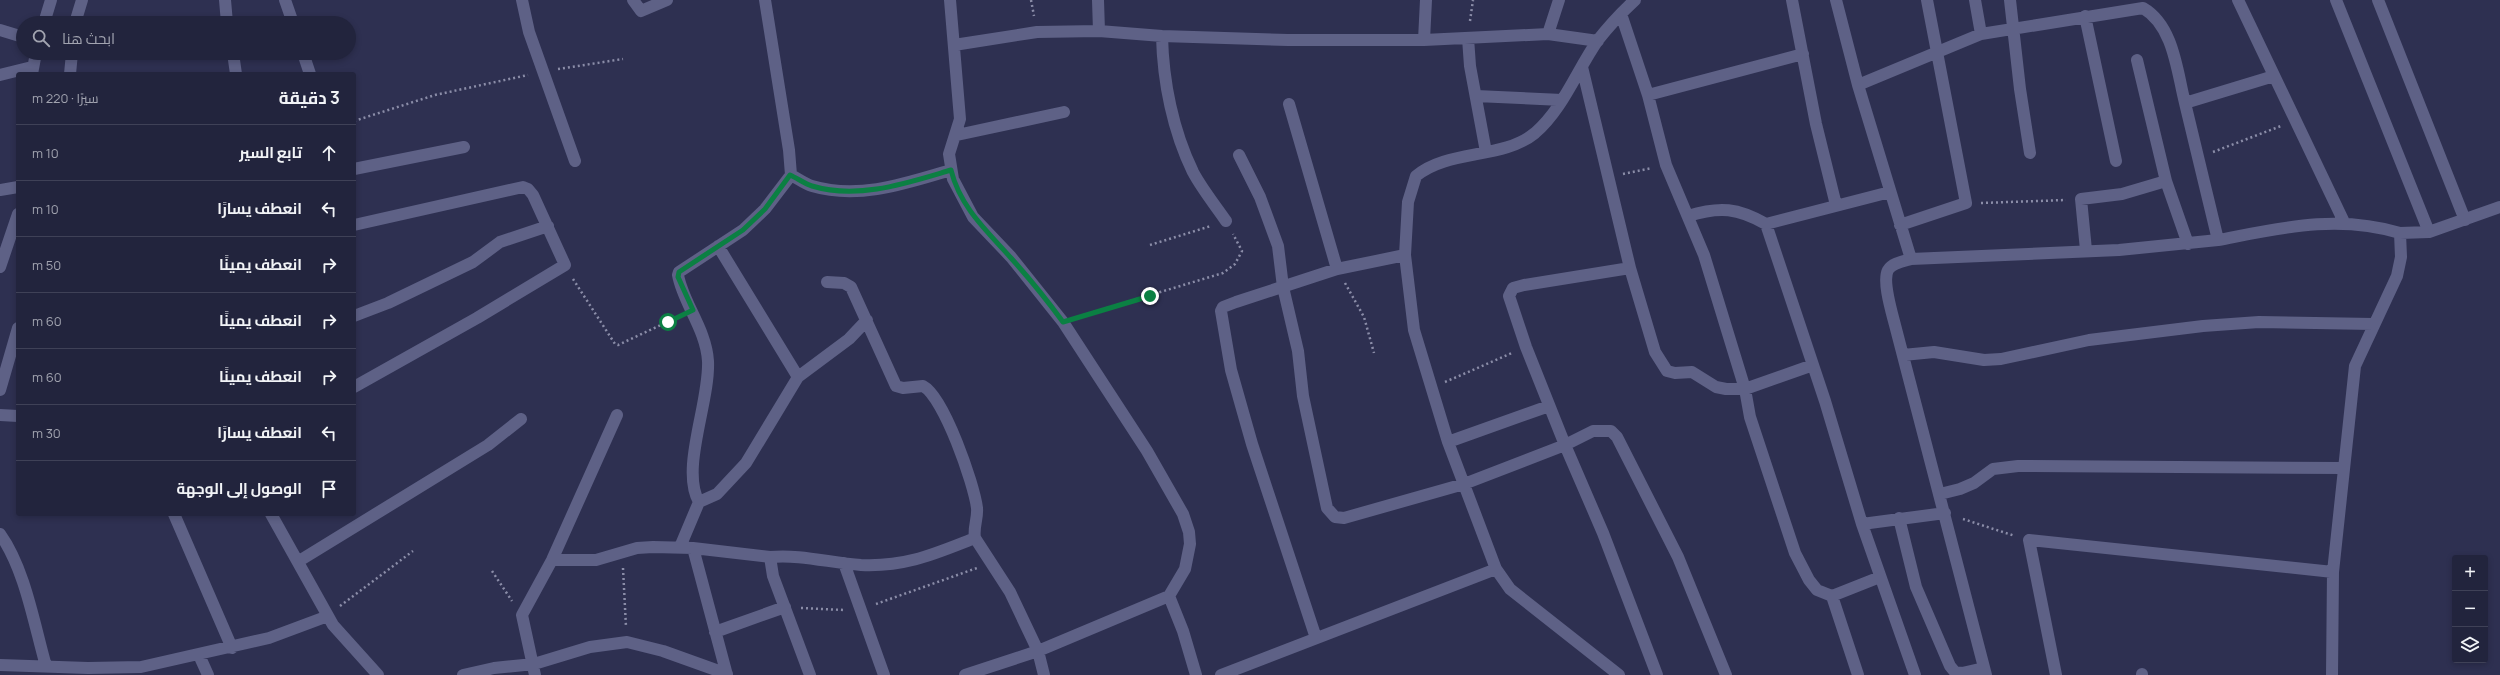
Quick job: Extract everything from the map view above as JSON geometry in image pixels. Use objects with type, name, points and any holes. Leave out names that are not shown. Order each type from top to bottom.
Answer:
[{"type":"street","points":[[46,16],[51,0]]},
{"type":"street","points":[[77,16],[82,0]]},
{"type":"street","points":[[225,0],[226,16]]},
{"type":"street","points":[[286,0],[291,16]]},
{"type":"street","points":[[522,0],[529,32],[575,161]]},
{"type":"street","points":[[633,0],[641,11],[667,0]]},
{"type":"street","points":[[680,547],[699,502],[692,482],[707,380],[708,361],[703,337],[678,274],[743,230],[765,209],[790,175],[789,150],[765,0]]},
{"type":"street","points":[[950,0],[960,108],[957,135],[949,154],[951,170],[957,189],[973,217],[1011,258],[1063,322],[1147,451],[1183,514],[1189,532],[1190,544],[1185,569],[1169,596],[1038,651],[964,675]]},
{"type":"street","points":[[1098,0],[1099,31]]},
{"type":"street","points":[[1424,40],[1426,0]]},
{"type":"street","points":[[1548,34],[1559,0]]},
{"type":"street","points":[[1619,675],[1510,589],[1496,569],[1448,442],[1414,330],[1405,255],[1408,202],[1416,176],[1430,168],[1517,144],[1527,139],[1543,124],[1562,100],[1598,40],[1635,0]]},
{"type":"street","points":[[1792,0],[1816,124],[1836,205]]},
{"type":"street","points":[[1836,0],[1858,85],[1910,259]]},
{"type":"street","points":[[1900,226],[1966,203],[1927,0]]},
{"type":"street","points":[[1975,0],[1981,34]]},
{"type":"street","points":[[2010,0],[2019,82],[2030,153]]},
{"type":"street","points":[[2238,0],[2344,222]]},
{"type":"street","points":[[2336,0],[2429,232]]},
{"type":"street","points":[[2378,0],[2465,220]]},
{"type":"street","points":[[1858,85],[1936,51],[1981,34],[2014,27],[2085,16],[2126,5],[2143,8],[2153,13],[2170,42],[2218,240]]},
{"type":"street","points":[[1621,14],[1648,95],[1666,165],[1704,255],[1745,389],[1750,417],[1795,553],[1809,580],[1817,590],[1832,596],[1880,577]]},
{"type":"street","points":[[2085,16],[2116,161]]},
{"type":"street","points":[[0,30],[16,35]]},
{"type":"street","points":[[954,45],[1037,32],[1099,31],[1162,36],[1288,40],[1424,40],[1548,34],[1598,40]]},
{"type":"street","points":[[1162,36],[1167,95],[1189,162],[1194,174],[1226,221]]},
{"type":"street","points":[[1468,38],[1470,66],[1486,152]]},
{"type":"street","points":[[1648,95],[1803,54]]},
{"type":"street","points":[[19,72],[32,70],[34,60]]},
{"type":"street","points":[[70,72],[71,60]]},
{"type":"street","points":[[234,60],[236,72]]},
{"type":"street","points":[[305,60],[309,72]]},
{"type":"street","points":[[2137,60],[2166,181],[2188,244]]},
{"type":"street","points":[[1582,67],[1607,177],[1630,268],[1655,352],[1667,371],[1675,373],[1692,372],[1716,387],[1726,389],[1745,389],[1813,365]]},
{"type":"street","points":[[0,75],[16,72]]},
{"type":"street","points":[[2185,104],[2274,76]]},
{"type":"street","points":[[1476,96],[1562,100]]},
{"type":"street","points":[[1290,104],[1337,269]]},
{"type":"street","points":[[957,135],[1064,112]]},
{"type":"street","points":[[356,169],[464,147]]},
{"type":"street","points":[[1239,155],[1273,228],[1283,287],[1298,351],[1302,396],[1330,514],[1335,517],[1344,518],[1464,484],[1565,445],[1593,431],[1611,431],[1617,437],[1675,551],[1726,675]]},
{"type":"street","points":[[790,175],[811,186],[847,191],[883,188],[951,170]]},
{"type":"street","points":[[2086,250],[2081,200],[2122,194],[2166,181]]},
{"type":"street","points":[[0,190],[16,187]]},
{"type":"street","points":[[356,225],[523,188],[528,189],[533,195],[565,265],[477,318],[356,386]]},
{"type":"street","points":[[1688,216],[1715,208],[1726,209],[1740,212],[1766,224],[1890,192]]},
{"type":"street","points":[[1899,518],[1916,586],[1950,666],[1955,672],[1962,673],[1985,671],[1888,297],[1888,270],[1894,265],[1910,259],[2086,250],[2119,250],[2188,244],[2274,230],[2344,222],[2374,225],[2400,233],[2429,232],[2500,207]]},
{"type":"street","points":[[0,267],[5,238],[16,218]]},
{"type":"street","points":[[1766,224],[1813,365],[1862,524],[1915,675]]},
{"type":"street","points":[[356,315],[388,303],[473,262],[500,242],[548,226]]},
{"type":"street","points":[[2332,675],[2333,572],[2355,366],[2373,324],[2398,276],[2401,257],[2400,233]]},
{"type":"street","points":[[718,246],[798,377]]},
{"type":"street","points":[[1316,638],[1252,444],[1231,370],[1220,313],[1224,307],[1337,269],[1405,255]]},
{"type":"street","points":[[1630,268],[1513,288],[1510,291],[1509,299],[1526,348],[1565,445],[1603,533],[1657,675]]},
{"type":"street","points":[[827,282],[844,283],[851,287],[896,386],[903,388],[923,386],[931,392],[943,410],[954,436],[977,507],[973,528],[975,538],[1010,592],[1038,651],[1044,675]]},
{"type":"street","points":[[699,502],[717,494],[746,463],[798,377],[849,339],[867,320]]},
{"type":"street","points":[[1903,355],[1934,352],[1984,360],[2001,359],[2089,340],[2203,326],[2259,322],[2373,324]]},
{"type":"street","points":[[0,390],[16,335]]},
{"type":"street","points":[[1448,442],[1549,406]]},
{"type":"street","points":[[0,415],[16,416]]},
{"type":"street","points":[[535,670],[522,615],[552,560],[617,415]]},
{"type":"street","points":[[299,561],[488,445],[521,419]]},
{"type":"street","points":[[1940,494],[1960,489],[1974,483],[1993,469],[2018,466],[2344,468]]},
{"type":"street","points":[[1862,524],[1945,513]]},
{"type":"street","points":[[175,516],[232,648]]},
{"type":"street","points":[[272,516],[299,561],[328,616],[346,641],[378,675]]},
{"type":"street","points":[[0,534],[10,549],[27,596],[46,666]]},
{"type":"street","points":[[552,560],[596,560],[622,552],[653,547],[680,547],[770,558],[861,565],[912,562],[975,538]]},
{"type":"street","points":[[2056,675],[2029,540],[2333,572]]},
{"type":"street","points":[[693,548],[727,674]]},
{"type":"street","points":[[770,558],[771,569],[810,675]]},
{"type":"street","points":[[844,563],[884,675]]},
{"type":"street","points":[[1221,675],[1496,569]]},
{"type":"street","points":[[1169,596],[1183,631],[1196,675]]},
{"type":"street","points":[[1832,596],[1858,675]]},
{"type":"street","points":[[715,632],[785,607]]},
{"type":"street","points":[[0,664],[22,670],[46,666],[88,668],[141,667],[232,648],[294,630],[328,616]]},
{"type":"street","points":[[462,675],[494,668],[535,670],[590,647],[627,642],[663,651],[727,674]]},
{"type":"street","points":[[199,655],[208,675]]},
{"type":"path","points":[[1468,38],[1473,0]]},
{"type":"path","points":[[356,120],[435,95],[543,72],[623,59]]},
{"type":"path","points":[[2197,157],[2295,121]]},
{"type":"path","points":[[1607,177],[1666,165]]},
{"type":"path","points":[[1966,203],[2081,200]]},
{"type":"path","points":[[1063,322],[1223,273],[1235,264],[1242,251],[1226,221],[1150,245]]},
{"type":"path","points":[[565,265],[615,344],[618,345],[693,310]]},
{"type":"path","points":[[1337,269],[1364,317],[1374,353]]},
{"type":"path","points":[[1432,388],[1526,348]]},
{"type":"path","points":[[1945,513],[2029,540]]},
{"type":"path","points":[[328,616],[413,551]]},
{"type":"path","points":[[622,552],[627,642]]},
{"type":"path","points":[[785,607],[860,610],[990,563]]},
{"type":"path","points":[[492,571],[522,615]]},
{"type":"route","points":[[668,322],[693,310],[680,284],[678,277],[679,272],[743,230],[765,209],[790,175],[811,186],[847,191],[876,189],[951,170],[957,189],[973,217],[1011,258],[1063,322],[1150,296]]}]
